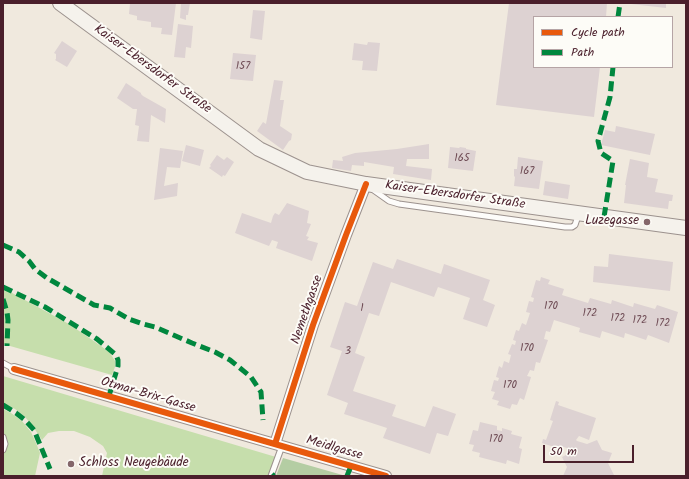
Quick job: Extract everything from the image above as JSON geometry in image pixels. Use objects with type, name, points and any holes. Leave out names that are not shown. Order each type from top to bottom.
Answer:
[{"type":"main road","name":"Kaiser-Ebersdorfer Straße","points":[[60,3],[259,149],[307,172],[366,184],[686,228]]},
{"type":"street","name":"Nemethgasse","points":[[278,445],[313,325],[366,184]]},
{"type":"street","name":"Otmar-Brix-Gasse","points":[[14,369],[278,445]]},
{"type":"street","name":"Meidlgasse","points":[[278,445],[386,476]]},
{"type":"lane","points":[[3,363],[14,369]]},
{"type":"lane","points":[[3,437],[5,444],[3,450]]},
{"type":"lane","points":[[271,476],[278,445]]},
{"type":"green space","points":[[3,288],[69,324],[110,353],[115,361],[115,367],[112,375],[3,344]]},
{"type":"green space","points":[[3,376],[276,457],[269,476],[102,476],[107,453],[103,446],[90,437],[74,431],[48,433],[42,440],[24,416],[15,409],[3,403]]},
{"type":"green space","points":[[3,409],[22,421],[31,432],[40,453],[35,476],[3,476]]},
{"type":"green space","points":[[283,458],[346,476],[276,476]]},
{"type":"building","points":[[130,3],[176,3],[172,35],[161,34],[162,28],[151,27],[151,22],[137,20],[137,16],[129,14]]},
{"type":"building","points":[[181,3],[190,3],[186,20],[180,18]]},
{"type":"building","points":[[509,3],[607,3],[606,16],[533,16],[533,68],[600,68],[594,117],[496,105]]},
{"type":"building","points":[[666,3],[666,8],[631,4]]},
{"type":"building","points":[[253,10],[265,11],[262,40],[250,38]]},
{"type":"building","points":[[178,24],[193,26],[191,48],[186,47],[185,58],[174,57]]},
{"type":"building","points":[[62,41],[77,51],[67,67],[55,60],[56,54],[54,53]]},
{"type":"building","points":[[368,42],[380,43],[377,71],[362,70],[363,61],[352,60],[354,43],[367,45]]},
{"type":"building","points":[[233,53],[256,55],[253,81],[230,79]]},
{"type":"building","points":[[274,80],[283,81],[280,100],[284,100],[280,126],[292,134],[291,140],[283,150],[257,131],[263,122],[266,124]]},
{"type":"building","points":[[126,83],[143,96],[166,109],[165,123],[151,115],[149,142],[137,141],[139,126],[135,125],[137,109],[133,109],[117,98]]},
{"type":"building","points":[[616,126],[655,134],[650,155],[601,145],[605,130],[615,132]]},
{"type":"building","points":[[429,144],[429,159],[407,159],[406,166],[432,169],[431,180],[393,174],[394,167],[364,162],[364,166],[352,165],[351,171],[332,168],[333,160],[343,161],[342,157],[355,153]]},
{"type":"building","points":[[186,145],[204,150],[200,166],[182,161]]},
{"type":"building","points":[[450,147],[460,147],[476,151],[473,171],[448,168]]},
{"type":"building","points":[[160,148],[183,151],[180,168],[167,167],[164,186],[178,183],[177,196],[154,200]]},
{"type":"building","points":[[217,155],[224,160],[227,157],[234,162],[225,176],[223,175],[222,177],[209,168]]},
{"type":"building","points":[[518,157],[543,161],[539,189],[514,186],[514,169],[517,169]]},
{"type":"building","points":[[630,159],[649,163],[647,177],[658,179],[655,192],[673,195],[672,201],[669,201],[668,209],[624,203],[625,185]]},
{"type":"building","points":[[545,181],[570,185],[568,199],[543,195]]},
{"type":"building","points":[[287,203],[309,211],[307,223],[311,224],[306,236],[309,237],[307,240],[318,243],[312,261],[276,248],[278,242],[272,240],[269,246],[235,233],[242,213],[271,223],[275,213],[279,215]]},
{"type":"building","points":[[609,254],[673,262],[670,291],[593,282],[594,266],[608,267]]},
{"type":"building","points":[[397,259],[441,274],[444,264],[490,280],[483,300],[495,305],[487,327],[463,319],[470,298],[438,287],[434,297],[391,282],[379,316],[369,313],[355,353],[365,357],[353,391],[396,405],[392,416],[425,427],[433,406],[456,414],[448,436],[437,433],[430,454],[383,438],[387,428],[344,414],[348,403],[327,395],[342,351],[330,347],[345,302],[357,306],[373,262],[393,269]]},
{"type":"building","points":[[541,277],[550,280],[548,284],[564,289],[562,295],[588,303],[590,298],[611,304],[612,300],[633,307],[634,303],[655,309],[657,305],[678,312],[669,343],[648,335],[646,340],[625,333],[624,338],[602,331],[600,338],[579,332],[580,328],[554,320],[550,332],[546,331],[544,339],[548,340],[540,363],[536,362],[534,371],[530,370],[527,376],[531,377],[524,400],[520,398],[517,405],[512,404],[510,409],[497,405],[499,401],[492,399],[495,392],[491,391],[494,380],[498,381],[499,378],[496,377],[499,366],[502,368],[504,361],[509,363],[511,355],[508,354],[512,344],[515,345],[516,341],[513,340],[516,330],[519,331],[522,323],[526,325],[530,313],[526,312],[529,301],[533,302],[534,298],[531,297],[536,280],[540,281]]},
{"type":"building","points":[[556,401],[559,402],[558,405],[596,418],[589,440],[579,436],[576,440],[587,444],[597,440],[602,450],[612,453],[608,463],[614,475],[563,476],[567,467],[562,457],[570,453],[567,448],[561,446],[560,449],[542,443],[543,439],[546,440],[553,421],[550,420]]},
{"type":"building","points":[[480,422],[497,426],[497,430],[502,431],[502,428],[512,431],[511,434],[522,437],[519,448],[522,449],[519,464],[507,460],[506,464],[479,457],[480,453],[472,451],[474,445],[469,444],[473,430],[478,431]]},
{"type":"marked path","points":[[618,16],[620,3]]},
{"type":"marked path","points":[[604,217],[613,161],[601,153],[598,141],[610,97],[613,68]]},
{"type":"marked path","points":[[3,245],[19,252],[35,269],[47,278],[94,305],[110,308],[129,319],[155,327],[215,352],[230,360],[251,377],[261,392],[263,420]]},
{"type":"marked path","points":[[3,287],[45,307],[97,339],[116,355],[118,366],[109,396]]},
{"type":"marked path","points":[[3,299],[8,320],[7,346]]},
{"type":"marked path","points":[[3,405],[25,420],[34,430],[50,469]]},
{"type":"marked path","points":[[347,476],[351,466]]},
{"type":"cycle path","points":[[275,444],[313,325],[366,184]]},
{"type":"cycle path","points":[[14,369],[386,476]]},
{"type":"place","name":"Luzegasse","points":[[647,222]]},
{"type":"place","name":"Schloss Neugebäude","points":[[71,464]]}]
